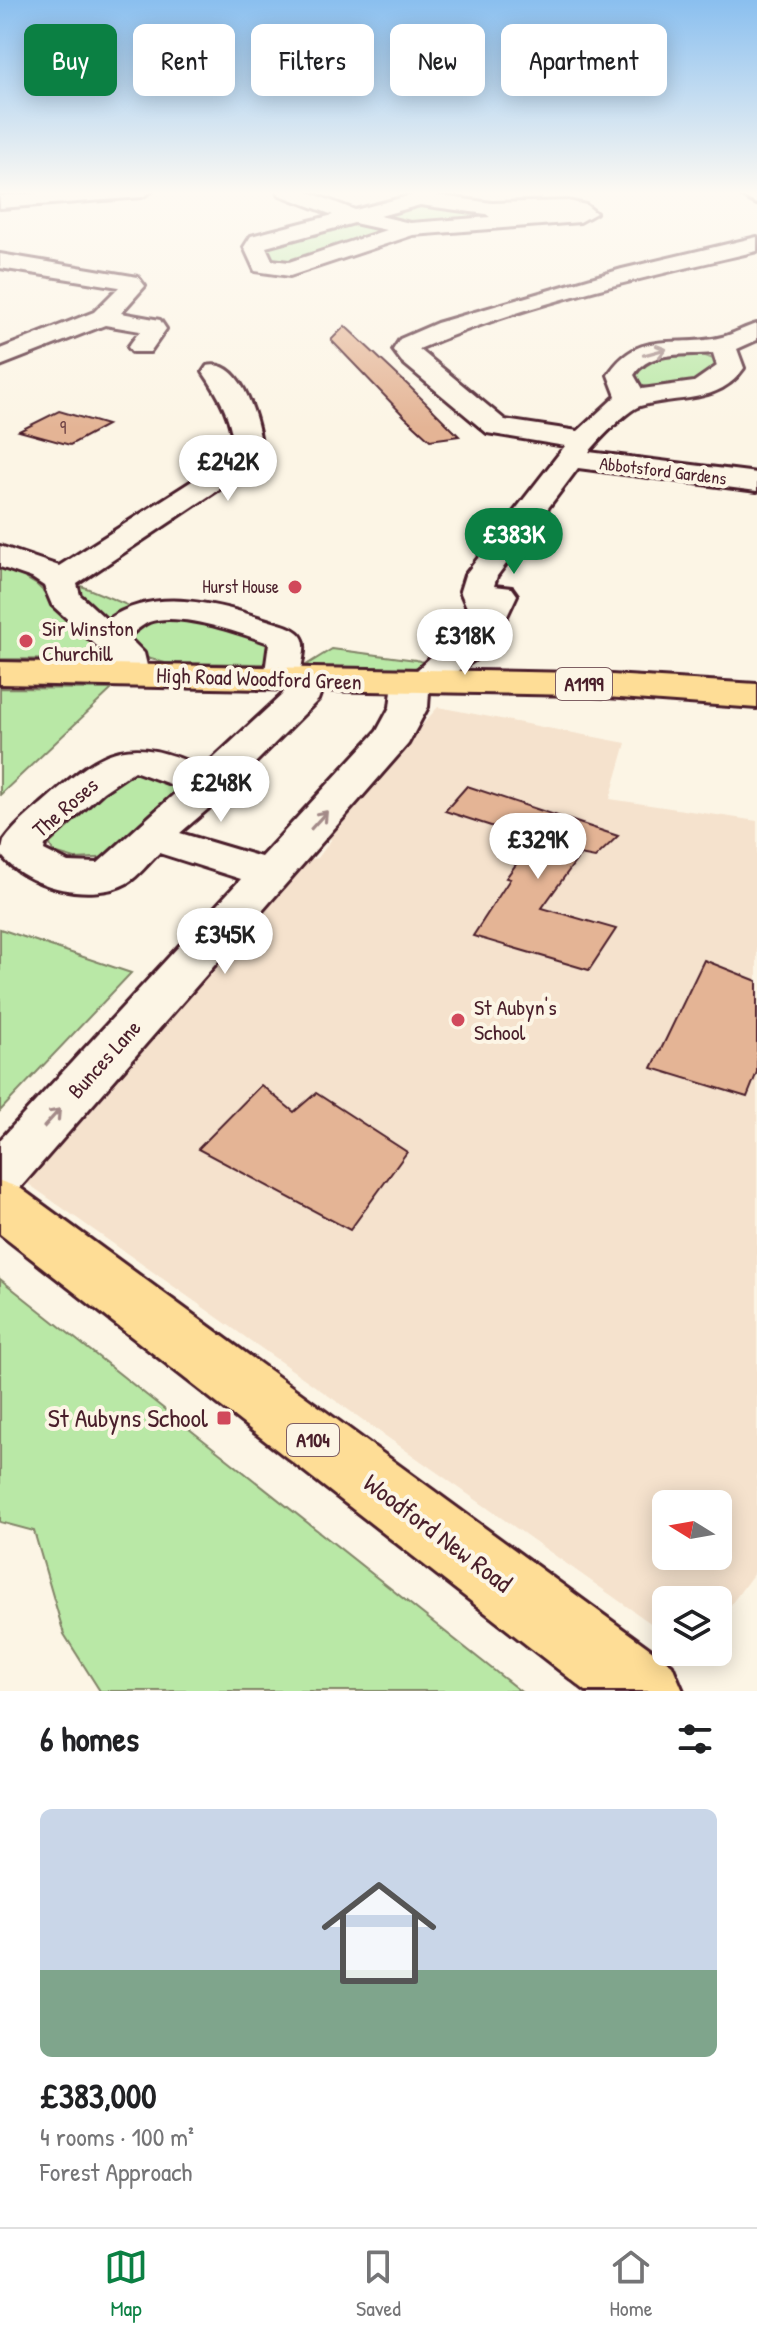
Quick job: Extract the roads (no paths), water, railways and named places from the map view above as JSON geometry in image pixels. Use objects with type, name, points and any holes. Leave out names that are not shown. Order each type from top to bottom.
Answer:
[{"type":"main road","name":"High Road Woodford Green","points":[[0,673],[579,684],[757,696]]},
{"type":"main road","name":"Woodford New Road","points":[[0,1203],[646,1691]]},
{"type":"street","points":[[0,358],[103,317],[133,286],[130,282],[55,270]]},
{"type":"street","points":[[261,270],[260,273],[266,276],[287,270]]},
{"type":"street","name":"Abbotsford Gardens","points":[[651,270],[446,328],[409,344],[406,350],[497,427],[668,473],[757,482]]},
{"type":"street","points":[[103,317],[151,325],[154,329],[141,347]]},
{"type":"street","points":[[629,399],[630,392],[621,375],[633,359],[666,349],[723,345],[757,331]]},
{"type":"street","points":[[418,682],[448,661],[484,629],[522,562],[516,547],[515,531],[576,449],[629,399],[702,389],[731,368],[723,345]]},
{"type":"street","points":[[59,581],[238,464],[248,454],[248,443],[228,383],[216,372]]},
{"type":"street","points":[[0,556],[44,571],[59,581],[64,598],[126,653],[131,674]]},
{"type":"street","points":[[105,635],[137,615],[154,610],[212,617],[285,637],[295,680]]},
{"type":"street","points":[[484,629],[503,683]]},
{"type":"street","name":"The Roses","points":[[202,793],[202,784],[192,777],[145,761],[127,760],[109,768],[25,841],[22,854],[32,862],[78,878],[96,879],[112,874],[202,793],[299,700],[295,680]]},
{"type":"street","name":"Bunces Lane","points":[[0,1175],[400,727],[418,682]]},
{"type":"street","points":[[152,838],[270,874]]},
{"type":"place","name":"Hurst House","points":[[295,587]]},
{"type":"place","name":"Sir Winston Churchill","points":[[26,641]]},
{"type":"place","name":"St Aubyn's School","points":[[458,1020]]},
{"type":"place","name":"St Aubyns School","points":[[224,1418]]}]
